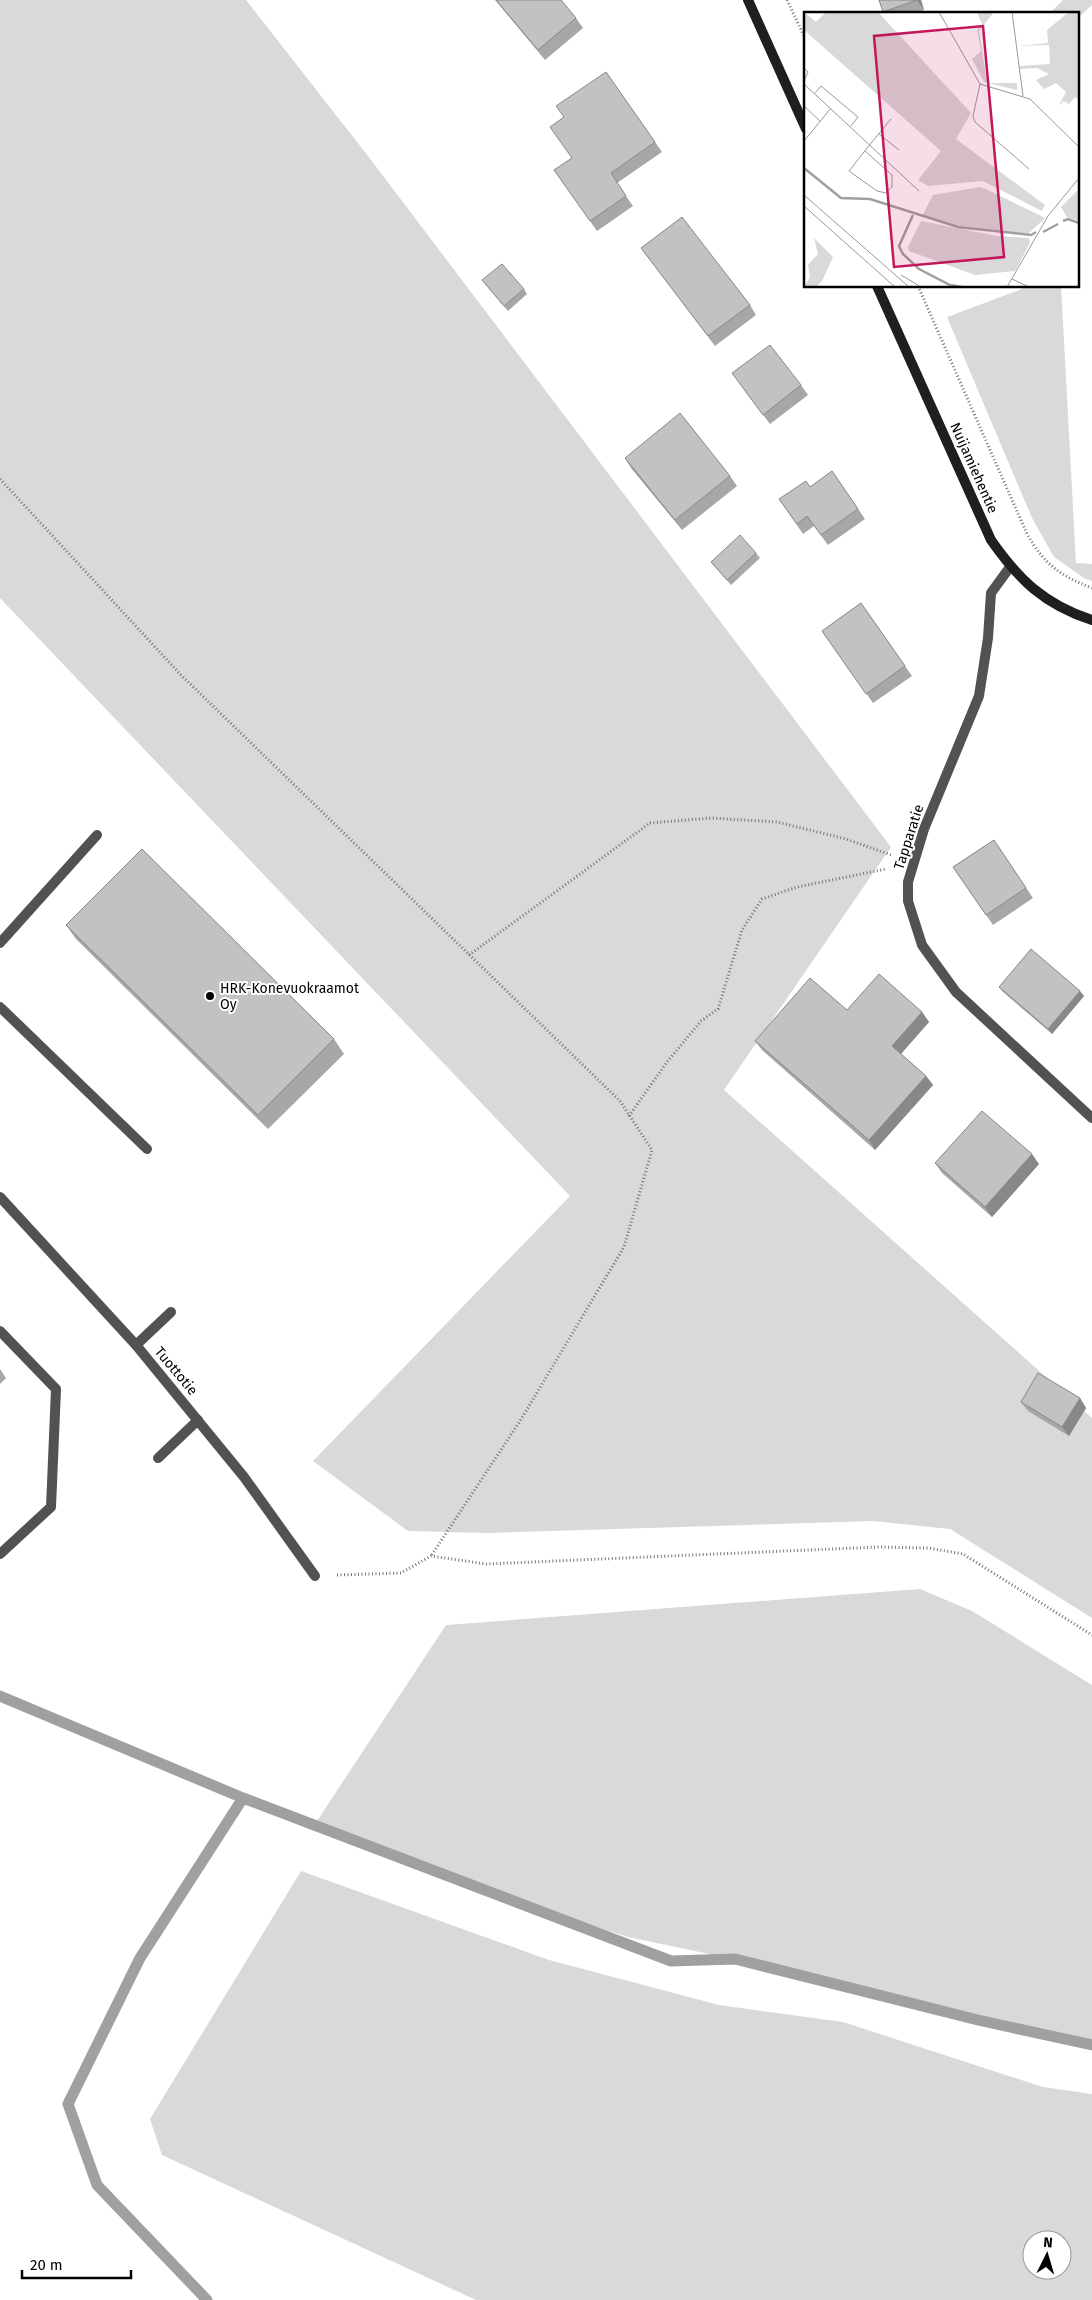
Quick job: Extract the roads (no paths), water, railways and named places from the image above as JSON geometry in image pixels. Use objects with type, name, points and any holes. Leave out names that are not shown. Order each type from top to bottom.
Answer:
[{"type":"street","points":[[748,0],[804,125]]},
{"type":"street","name":"Nuijamiehentie","points":[[878,288],[991,540],[1010,567],[1040,595],[1075,615],[1092,620]]},
{"type":"street","name":"Tapparatie","points":[[1010,567],[992,593],[986,654],[979,696],[924,829],[908,882],[908,901],[922,945],[956,992],[1092,1118]]},
{"type":"street","points":[[0,943],[97,835]]},
{"type":"street","points":[[0,1007],[147,1149]]},
{"type":"street","name":"Tuottotie","points":[[0,1197],[136,1345],[244,1477],[315,1576]]},
{"type":"street","points":[[136,1345],[170,1312]]},
{"type":"street","points":[[0,1331],[56,1389],[51,1507],[0,1554]]},
{"type":"street","points":[[158,1458],[198,1420]]},
{"type":"waterway","points":[[0,1696],[243,1798],[671,1961],[735,1959],[978,2020],[1092,2045]]},
{"type":"waterway","points":[[207,2300],[97,2185],[68,2104],[140,1958],[243,1798]]},
{"type":"place","name":"HRK-Konevuokraamot Oy","points":[[210,996]]}]
